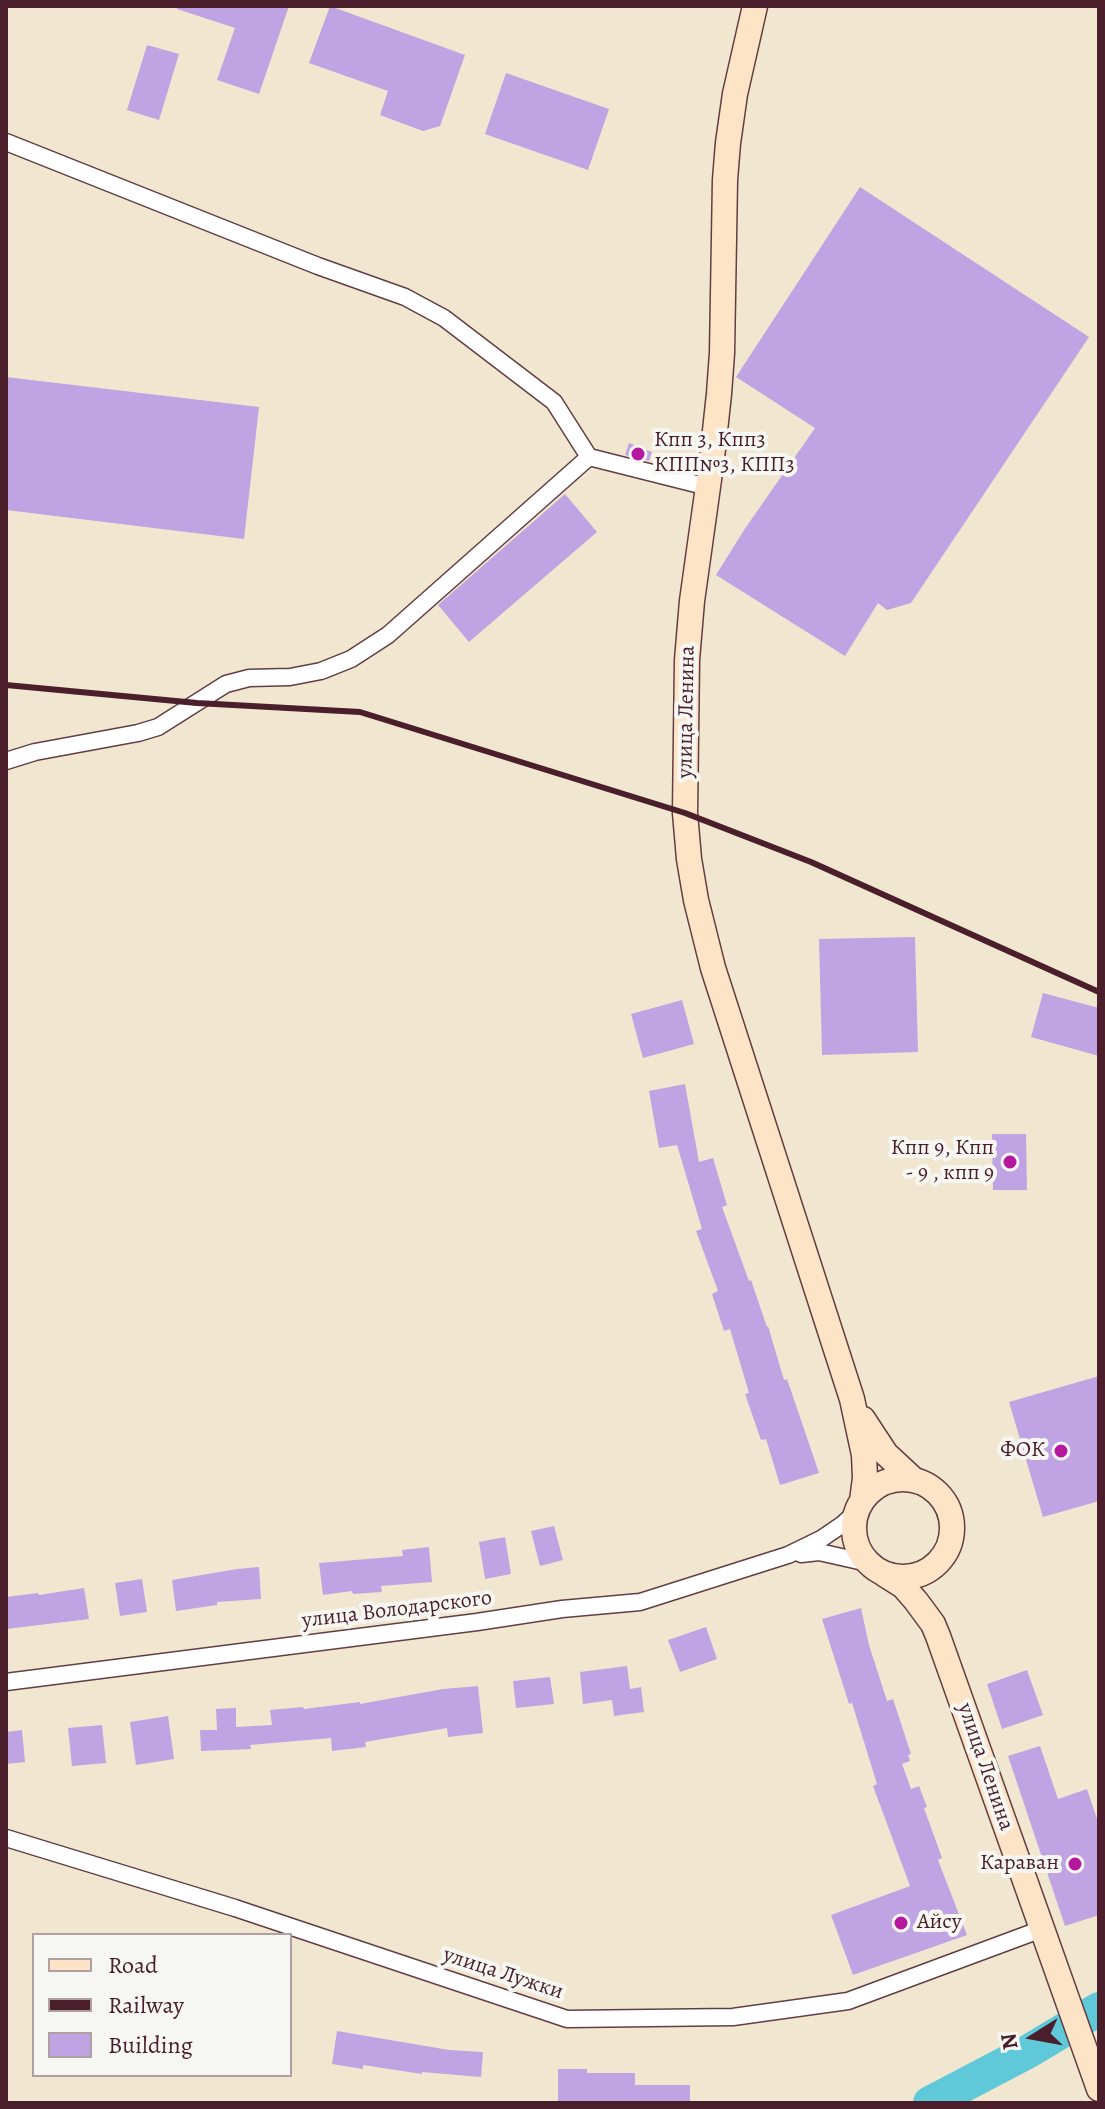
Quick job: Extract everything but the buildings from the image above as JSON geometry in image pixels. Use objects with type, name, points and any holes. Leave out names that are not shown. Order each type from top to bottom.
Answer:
[{"type":"street","name":"улица Ленина","points":[[755,6],[735,94],[728,143],[719,394],[687,660],[685,813],[689,859],[713,968],[852,1399]]},
{"type":"street","points":[[6,142],[318,266],[405,297],[444,318],[554,402],[589,457],[708,487]]},
{"type":"street","points":[[6,761],[35,752],[158,727],[226,684],[249,678],[290,677],[321,671],[351,659],[388,635],[589,457]]},
{"type":"street","points":[[852,1399],[872,1436],[886,1454],[914,1480],[941,1497],[949,1511],[952,1527],[949,1543],[933,1581],[933,1624]]},
{"type":"street","points":[[852,1399],[864,1455],[865,1478],[854,1524],[855,1538],[860,1551],[876,1568],[910,1593],[933,1624]]},
{"type":"street","points":[[788,1555],[843,1524],[872,1490],[899,1479],[914,1480]]},
{"type":"street","points":[[788,1555],[819,1552],[900,1577],[916,1576],[931,1569],[942,1557]]},
{"type":"street","name":"улица Володарского","points":[[6,1682],[562,1609],[640,1602],[788,1555]]},
{"type":"street","name":"улица Ленина","points":[[933,1624],[1099,2089]]},
{"type":"street","name":"улица Лужки","points":[[6,1838],[235,1908],[567,2019],[733,2017],[848,2001],[1042,1929]]},
{"type":"waterway","points":[[930,2103],[1029,2051],[1099,2009]]},
{"type":"railway","points":[[6,685],[197,703],[360,712],[685,813],[811,862],[1099,992]]},
{"type":"place","name":"Кпп 3, Кпп3 КПП№3, КПП3","points":[[638,454]]},
{"type":"place","name":"Кпп 9, Кпп - 9 , кпп 9","points":[[1010,1162]]},
{"type":"place","name":"ФОК","points":[[1061,1451]]},
{"type":"place","name":"Караван","points":[[1075,1864]]},
{"type":"place","name":"Айсу","points":[[901,1923]]}]
